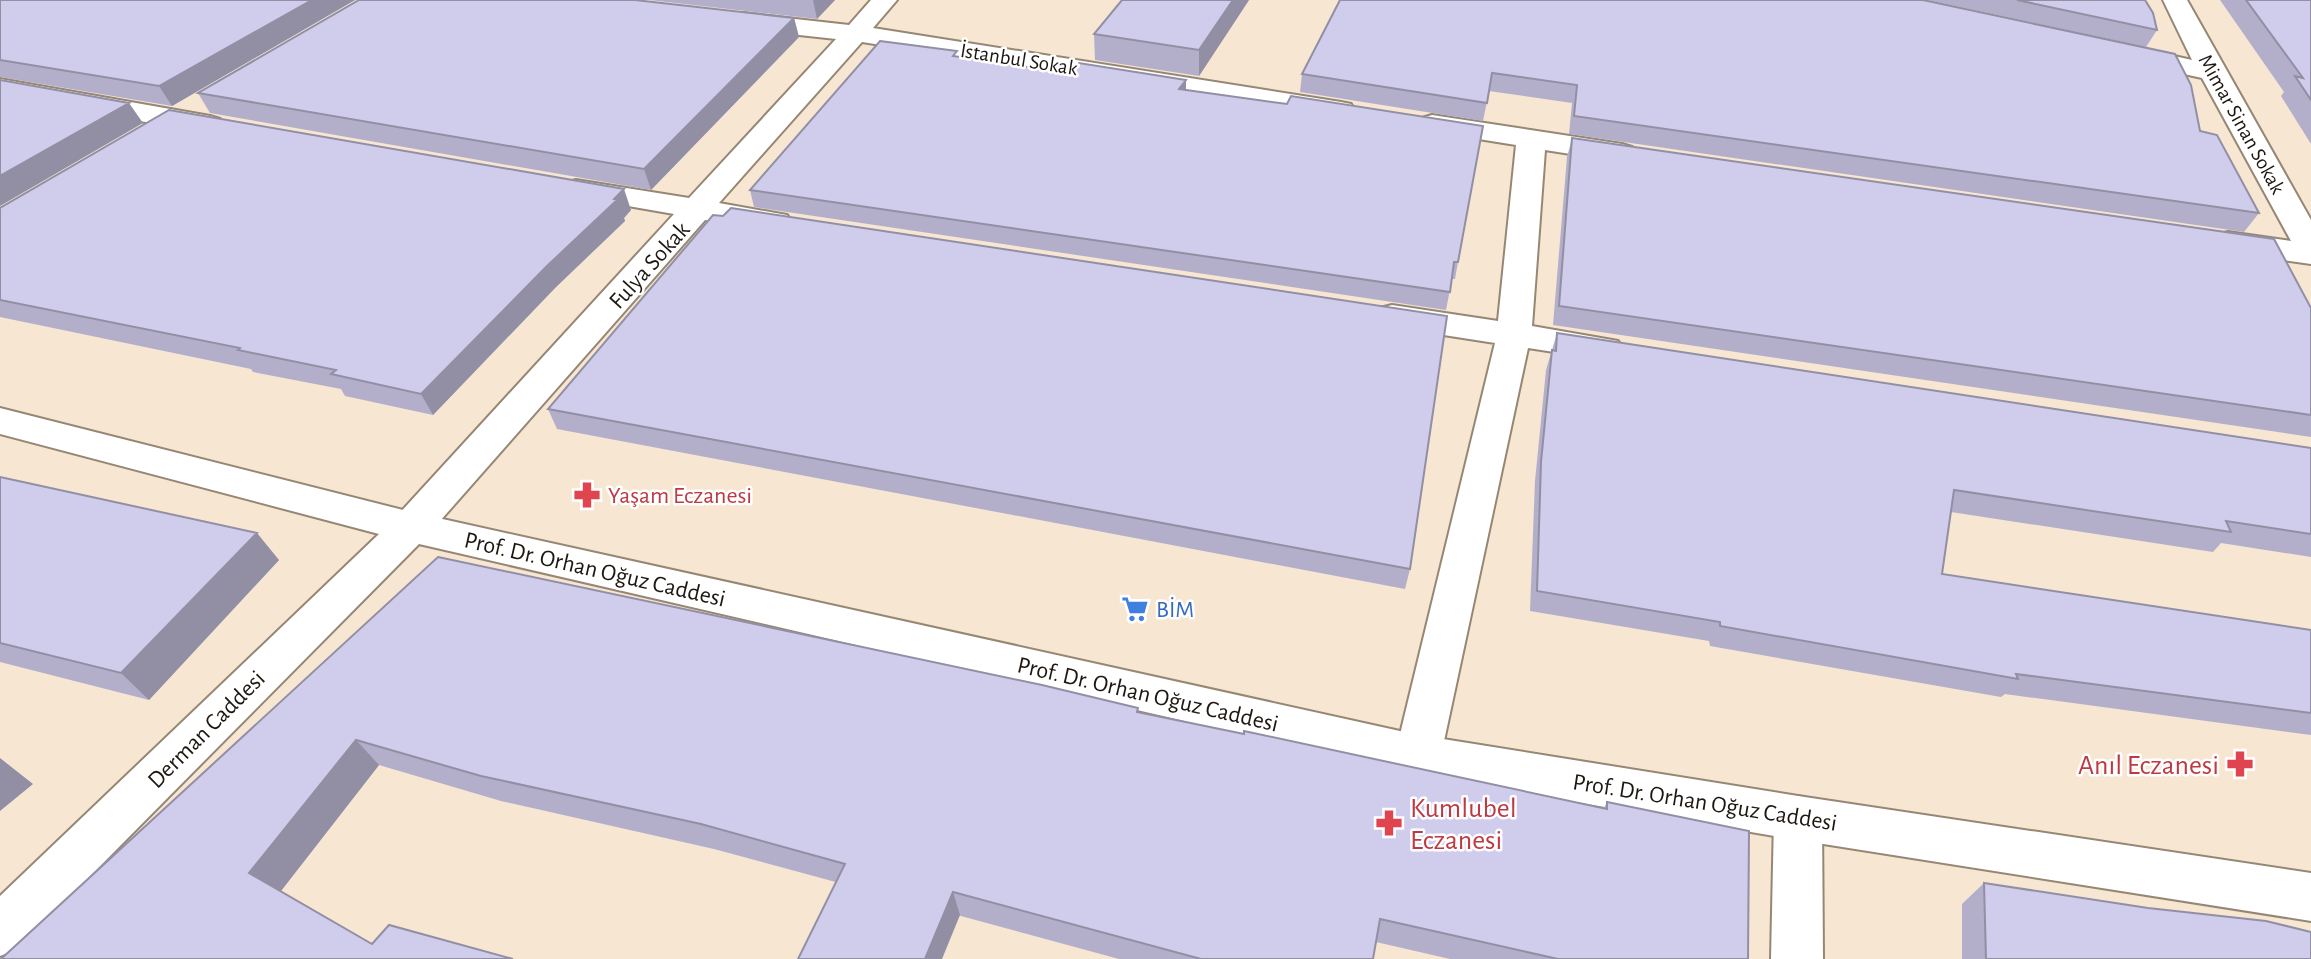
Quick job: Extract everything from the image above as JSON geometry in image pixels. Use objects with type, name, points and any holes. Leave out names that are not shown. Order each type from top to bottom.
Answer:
[{"type":"street","name":"Fulya Sokak","points":[[411,527],[699,210],[885,0]]},
{"type":"street","name":"Mimar Sinan Sokak","points":[[2175,0],[2212,72],[2311,248]]},
{"type":"street","name":"İstanbul Sokak","points":[[719,18],[854,33],[1365,113]]},
{"type":"street","points":[[2106,49],[2212,72]]},
{"type":"street","points":[[0,86],[244,131]]},
{"type":"street","points":[[140,139],[211,98]]},
{"type":"street","points":[[1407,120],[1654,158]]},
{"type":"street","points":[[1418,755],[1514,335],[1531,140]]},
{"type":"street","points":[[547,183],[809,227]]},
{"type":"street","points":[[2202,238],[2311,254]]},
{"type":"street","points":[[1362,312],[1637,353]]},
{"type":"street","name":"Prof. Dr. Orhan Oğuz Caddesi","points":[[0,421],[411,527],[1418,755],[1798,818],[2311,897]]},
{"type":"street","name":"Derman Caddesi","points":[[0,931],[411,527]]},
{"type":"street","points":[[1797,959],[1798,818]]},
{"type":"building","points":[[0,0],[312,0],[159,86],[0,60]]},
{"type":"building","points":[[359,0],[635,0],[794,18],[644,169],[198,93]]},
{"type":"building","points":[[1122,0],[1233,0],[1199,50],[1094,34]]},
{"type":"building","points":[[1340,0],[1923,0],[2175,54],[2191,85],[2200,131],[2217,135],[2259,213],[1574,116],[1577,85],[1492,73],[1487,103],[1302,74]]},
{"type":"building","points":[[2017,0],[2145,0],[2153,13],[2157,30]]},
{"type":"building","points":[[2246,0],[2311,0],[2311,100],[2295,76],[2303,78]]},
{"type":"building","points":[[880,41],[957,51],[953,56],[1070,73],[1079,63],[1186,80],[1179,89],[1287,104],[1291,96],[1483,126],[1450,292],[750,190]]},
{"type":"building","points":[[0,80],[129,103],[0,176]]},
{"type":"building","points":[[169,110],[624,189],[614,199],[617,200],[547,266],[421,394],[331,374],[336,370],[238,350],[240,348],[0,300],[0,208]]},
{"type":"building","points":[[1572,138],[2274,239],[2311,308],[2311,415],[1559,306]]},
{"type":"building","points":[[731,208],[1447,316],[1410,569],[548,409],[713,215],[723,216]]},
{"type":"building","points":[[1557,333],[2311,448],[2311,534],[2226,521],[2231,532],[1954,490],[1942,574],[2311,630],[2311,713],[2016,674],[2018,679],[1720,626],[1720,622],[1537,591],[1541,462],[1552,350],[1556,351]]},
{"type":"building","points":[[0,477],[257,533],[121,673],[0,643]]},
{"type":"building","points":[[438,557],[1042,685],[1138,708],[1137,712],[1244,734],[1244,731],[1607,809],[1607,802],[1749,831],[1748,959],[1558,959],[1380,919],[1373,959],[1201,959],[953,892],[925,959],[798,959],[845,864],[701,824],[481,776],[356,740],[249,873],[372,944],[389,925],[513,959],[1,959]]},
{"type":"building","points":[[1984,883],[2148,908],[2266,921],[2311,932],[2311,959],[1986,959]]},
{"type":"place","name":"Yaşam Eczanesi","points":[[587,495]]},
{"type":"place","name":"BİM","points":[[1135,609]]},
{"type":"place","name":"Anıl Eczanesi","points":[[2240,764]]},
{"type":"place","name":"Kumlubel Eczanesi","points":[[1389,823]]}]
